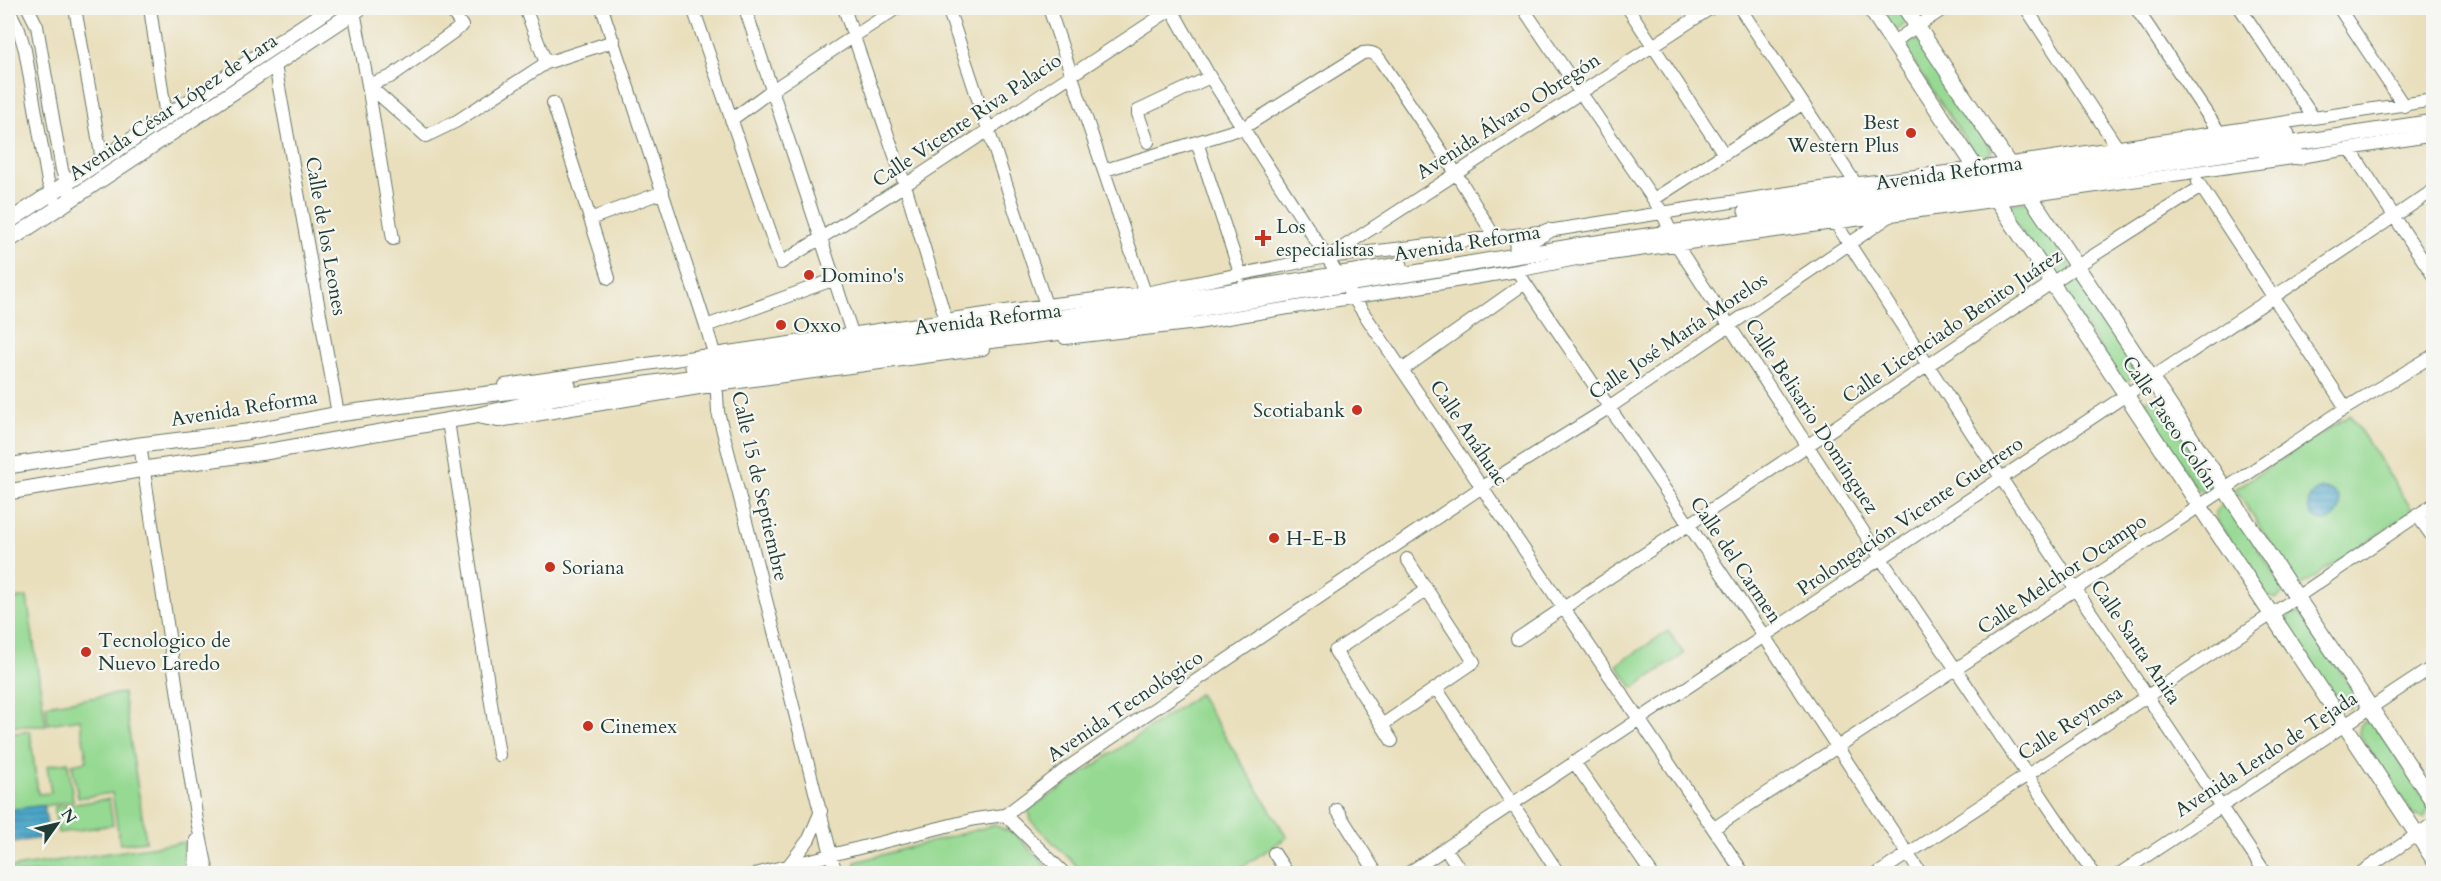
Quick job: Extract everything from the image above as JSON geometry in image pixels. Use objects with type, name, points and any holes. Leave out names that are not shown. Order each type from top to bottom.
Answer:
[{"type":"main road","name":"Avenida César López de Lara","points":[[8,222],[331,8]]},
{"type":"main road","name":"Calle Paseo Colón","points":[[1870,8],[2346,725],[2433,860]]},
{"type":"main road","name":"Calle Paseo Colón","points":[[1905,8],[2433,803]]},
{"type":"main road","name":"Avenida César López de Lara","points":[[8,241],[357,10]]},
{"type":"main road","name":"Avenida Reforma","points":[[8,466],[140,445],[246,432],[338,414],[488,394],[716,369],[1345,284],[1522,251],[1670,227],[1988,184],[2433,112]]},
{"type":"main road","name":"Avenida Reforma","points":[[2019,178],[2251,150],[2433,122]]},
{"type":"main road","points":[[2251,150],[2300,157]]},
{"type":"main road","points":[[1522,251],[1548,231]]},
{"type":"main road","points":[[1522,251],[1581,258]]},
{"type":"main road","name":"Avenida Reforma","points":[[1051,324],[1176,299],[1345,284]]},
{"type":"main road","points":[[1145,293],[1158,298],[1176,299]]},
{"type":"main road","name":"Avenida Reforma","points":[[8,492],[448,421],[557,397],[716,369]]},
{"type":"street","points":[[8,8],[19,30],[25,50],[51,193],[66,204]]},
{"type":"street","points":[[28,8],[37,26],[65,184],[66,204]]},
{"type":"street","points":[[75,8],[102,160]]},
{"type":"street","points":[[150,8],[166,117]]},
{"type":"street","points":[[368,85],[390,77],[462,26],[450,8]]},
{"type":"street","points":[[525,8],[546,63]]},
{"type":"street","name":"Calle 15 de Septiembre","points":[[602,8],[706,326],[716,369],[718,412],[837,873]]},
{"type":"street","points":[[693,8],[731,120],[772,90],[897,8]]},
{"type":"street","points":[[745,8],[852,333]]},
{"type":"street","points":[[844,8],[905,185],[946,320]]},
{"type":"street","points":[[948,8],[1051,324]]},
{"type":"street","points":[[1049,8],[1145,293]]},
{"type":"street","name":"Calle Vicente Riva Palacio","points":[[731,120],[781,263],[905,185],[1172,8]]},
{"type":"street","name":"Calle Anáhuac","points":[[1172,8],[1210,77],[1327,257],[1744,873]]},
{"type":"street","name":"Calle Belisario Domínguez","points":[[1522,8],[1654,199],[1730,327],[1880,557],[2094,873]]},
{"type":"street","points":[[1628,8],[1724,154]]},
{"type":"street","name":"Avenida Álvaro Obregón","points":[[1327,257],[1711,8]]},
{"type":"street","points":[[1740,8],[1856,184]]},
{"type":"street","points":[[1893,42],[1945,8]]},
{"type":"street","points":[[2026,8],[2117,147]]},
{"type":"street","points":[[2136,8],[2219,132]]},
{"type":"street","points":[[2240,8],[2313,117]]},
{"type":"street","points":[[2338,8],[2404,106]]},
{"type":"street","points":[[357,10],[393,239]]},
{"type":"street","points":[[368,85],[426,136],[457,121],[546,63],[614,41]]},
{"type":"street","points":[[1105,170],[1243,128],[1363,53],[1370,52],[1377,55],[1456,173],[1494,236]]},
{"type":"street","name":"Calle de los Leones","points":[[275,64],[338,414]]},
{"type":"street","points":[[1148,142],[1138,111],[1210,77]]},
{"type":"street","name":"Avenida Reforma","points":[[716,369],[852,333],[946,320],[1051,324],[1145,293],[1241,276],[1327,257],[1548,231],[1835,222],[1894,214],[2117,147],[2433,100]]},
{"type":"street","points":[[35,104],[49,103]]},
{"type":"street","points":[[553,103],[609,278]]},
{"type":"street","points":[[1654,199],[1802,104]]},
{"type":"street","name":"Avenida Reforma","points":[[2019,178],[2191,171],[2300,157],[2433,135]]},
{"type":"street","points":[[1197,142],[1241,276]]},
{"type":"street","points":[[2350,149],[2433,277]]},
{"type":"street","points":[[2191,171],[2346,408]]},
{"type":"street","name":"Avenida Reforma","points":[[1345,284],[1517,271],[1581,258],[1670,227],[1856,184],[1988,184]]},
{"type":"street","name":"Calle Licenciado Benito Juárez","points":[[1516,639],[2077,266],[2201,188]]},
{"type":"street","name":"Prolongación Vicente Guerrero","points":[[1407,873],[2433,190]]},
{"type":"street","points":[[590,219],[663,192]]},
{"type":"street","name":"Calle José María Morelos","points":[[1482,487],[1610,407],[1894,214]]},
{"type":"street","name":"Calle Santa Anita","points":[[1835,222],[2001,478],[2266,873]]},
{"type":"street","name":"Calle del Carmen","points":[[1517,271],[1921,873]]},
{"type":"street","points":[[706,326],[835,279]]},
{"type":"street","points":[[1402,370],[1525,283]]},
{"type":"street","name":"Calle Melchor Ocampo","points":[[1714,828],[2077,589],[2346,408],[2433,355]]},
{"type":"street","points":[[448,421],[499,755]]},
{"type":"street","points":[[140,445],[197,821],[208,873]]},
{"type":"street","name":"Avenida Tecnológico","points":[[755,873],[832,856],[975,819],[1005,815],[1070,766],[1482,487]]},
{"type":"street","name":"Calle Reynosa","points":[[1877,873],[2272,614],[2433,504]]},
{"type":"street","points":[[2417,515],[2433,539]]},
{"type":"street","points":[[1382,725],[1474,662],[1407,559]]},
{"type":"street","points":[[1392,741],[1335,651],[1428,590]]},
{"type":"street","name":"Avenida Lerdo de Tejada","points":[[2119,873],[2433,666]]},
{"type":"street","points":[[1436,688],[1558,873]]},
{"type":"street","points":[[1574,762],[1652,873]]},
{"type":"street","points":[[1337,810],[1377,873]]},
{"type":"street","points":[[788,866],[809,838],[821,811]]},
{"type":"street","points":[[1005,815],[1065,873]]},
{"type":"street","points":[[195,873],[197,821]]},
{"type":"street","points":[[2359,873],[2433,824]]},
{"type":"street","points":[[1445,848],[1462,873]]},
{"type":"street","points":[[1274,853],[1288,873]]},
{"type":"green space","points":[[1876,8],[1899,8],[1908,22],[1893,33]]},
{"type":"green space","points":[[1921,41],[1992,151],[1984,159],[1975,155],[1907,52],[1910,42]]},
{"type":"green space","points":[[2028,201],[2139,372],[2124,383],[2004,206]]},
{"type":"green space","points":[[2150,397],[2156,397],[2216,488],[2208,493],[2197,489],[2144,409],[2144,402]]},
{"type":"green space","points":[[2350,415],[2413,511],[2299,587],[2235,489]]},
{"type":"green space","points":[[2221,505],[2228,505],[2283,586],[2283,593],[2276,599],[2267,596],[2215,518],[2215,512]]},
{"type":"green space","points":[[27,597],[46,726],[9,726],[8,600]]},
{"type":"green space","points":[[2291,613],[2301,614],[2359,698],[2351,707],[2345,708],[2340,705],[2286,624]]},
{"type":"green space","points":[[1668,631],[1684,654],[1633,688],[1617,665]]},
{"type":"green space","points":[[123,693],[146,841],[120,844],[112,793],[78,798],[72,764],[87,761],[80,719],[48,724],[46,705]]},
{"type":"green space","points":[[1199,694],[1287,837],[1233,873],[1084,873],[1030,820],[1029,810]]},
{"type":"green space","points":[[2364,721],[2374,723],[2429,807],[2424,818],[2413,815],[2359,734],[2360,726]]},
{"type":"green space","points":[[30,731],[38,794],[51,793],[47,766],[68,762],[73,801],[8,812],[8,734]]},
{"type":"green space","points":[[109,799],[113,825],[58,833],[54,807]]},
{"type":"green space","points":[[994,825],[1015,834],[1053,873],[857,873],[855,862]]},
{"type":"green space","points":[[184,842],[184,873],[8,873],[8,868]]},
{"type":"water","points":[[2324,489],[2336,493],[2340,505],[2336,517],[2324,521],[2312,517],[2308,505],[2312,493]]},
{"type":"water","points":[[44,805],[49,837],[8,843],[8,810]]},
{"type":"place","name":"Best Western Plus","points":[[1911,133]]},
{"type":"place","name":"Los especialistas","points":[[1263,238]]},
{"type":"place","name":"Domino's","points":[[809,275]]},
{"type":"place","name":"Oxxo","points":[[781,325]]},
{"type":"place","name":"Scotiabank","points":[[1357,410]]},
{"type":"place","name":"H-E-B","points":[[1274,538]]},
{"type":"place","name":"Soriana","points":[[550,567]]},
{"type":"place","name":"Tecnologico de Nuevo Laredo","points":[[86,652]]},
{"type":"place","name":"Cinemex","points":[[588,726]]}]
